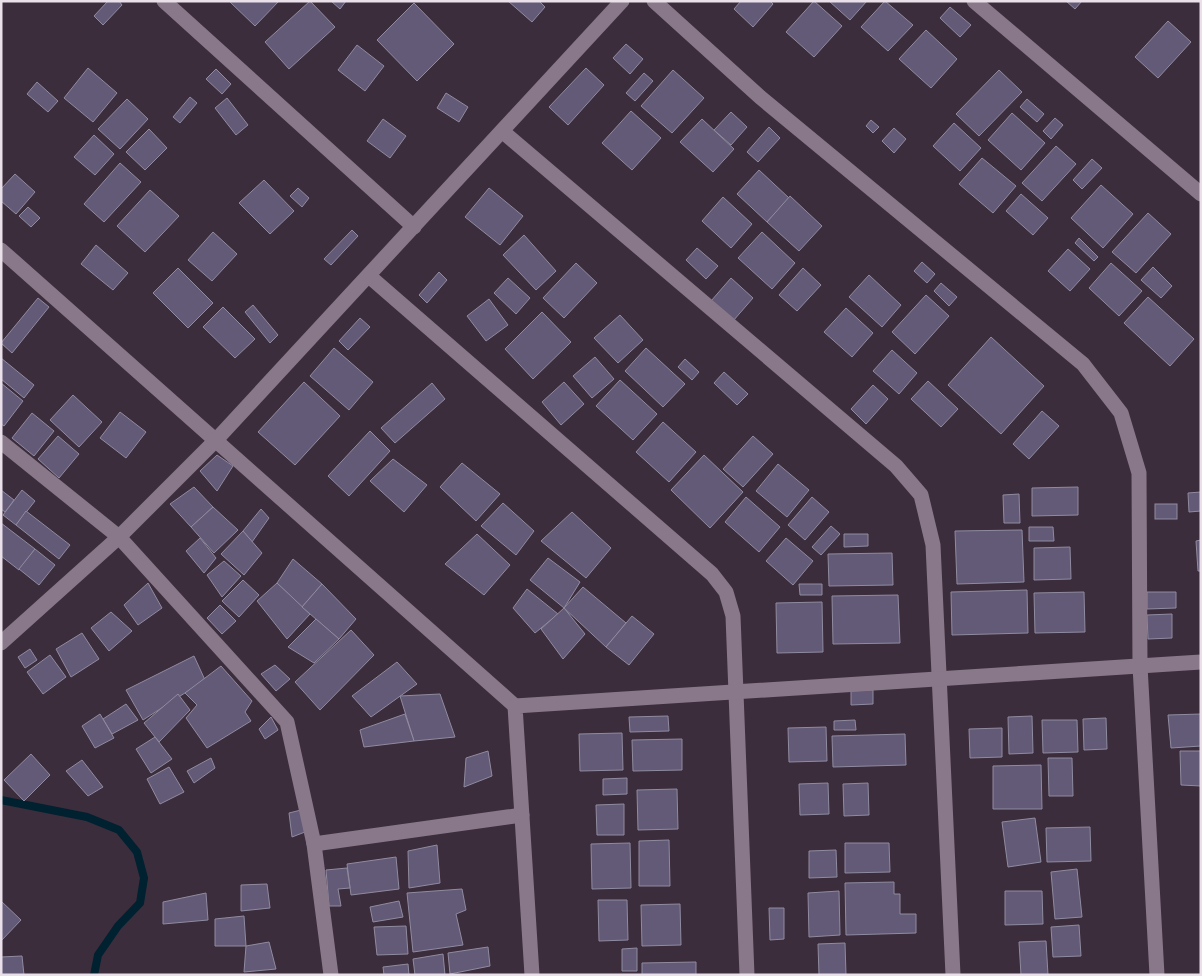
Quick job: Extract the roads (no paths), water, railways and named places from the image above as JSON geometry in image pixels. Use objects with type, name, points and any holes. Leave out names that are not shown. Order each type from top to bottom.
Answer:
[{"type":"street","points":[[1,643],[119,537],[216,440],[622,1]]},
{"type":"street","points":[[654,1],[760,97],[1083,364],[1122,413],[1139,473],[1140,666],[1157,975]]},
{"type":"street","points":[[974,1],[1201,194]]},
{"type":"street","points":[[170,3],[414,227]]},
{"type":"street","points":[[502,132],[896,466],[921,495],[933,545],[954,975]]},
{"type":"street","points":[[1,250],[515,706],[532,975]]},
{"type":"street","points":[[369,276],[712,574],[726,592],[733,616],[747,975]]},
{"type":"street","points":[[1,442],[119,537],[287,722],[314,844],[331,975]]},
{"type":"street","points":[[515,706],[1201,662]]},
{"type":"street","points":[[314,844],[522,815]]},
{"type":"waterway","points":[[1,800],[87,817],[119,830],[137,852],[144,878],[140,903],[118,926],[98,955],[94,975]]}]
